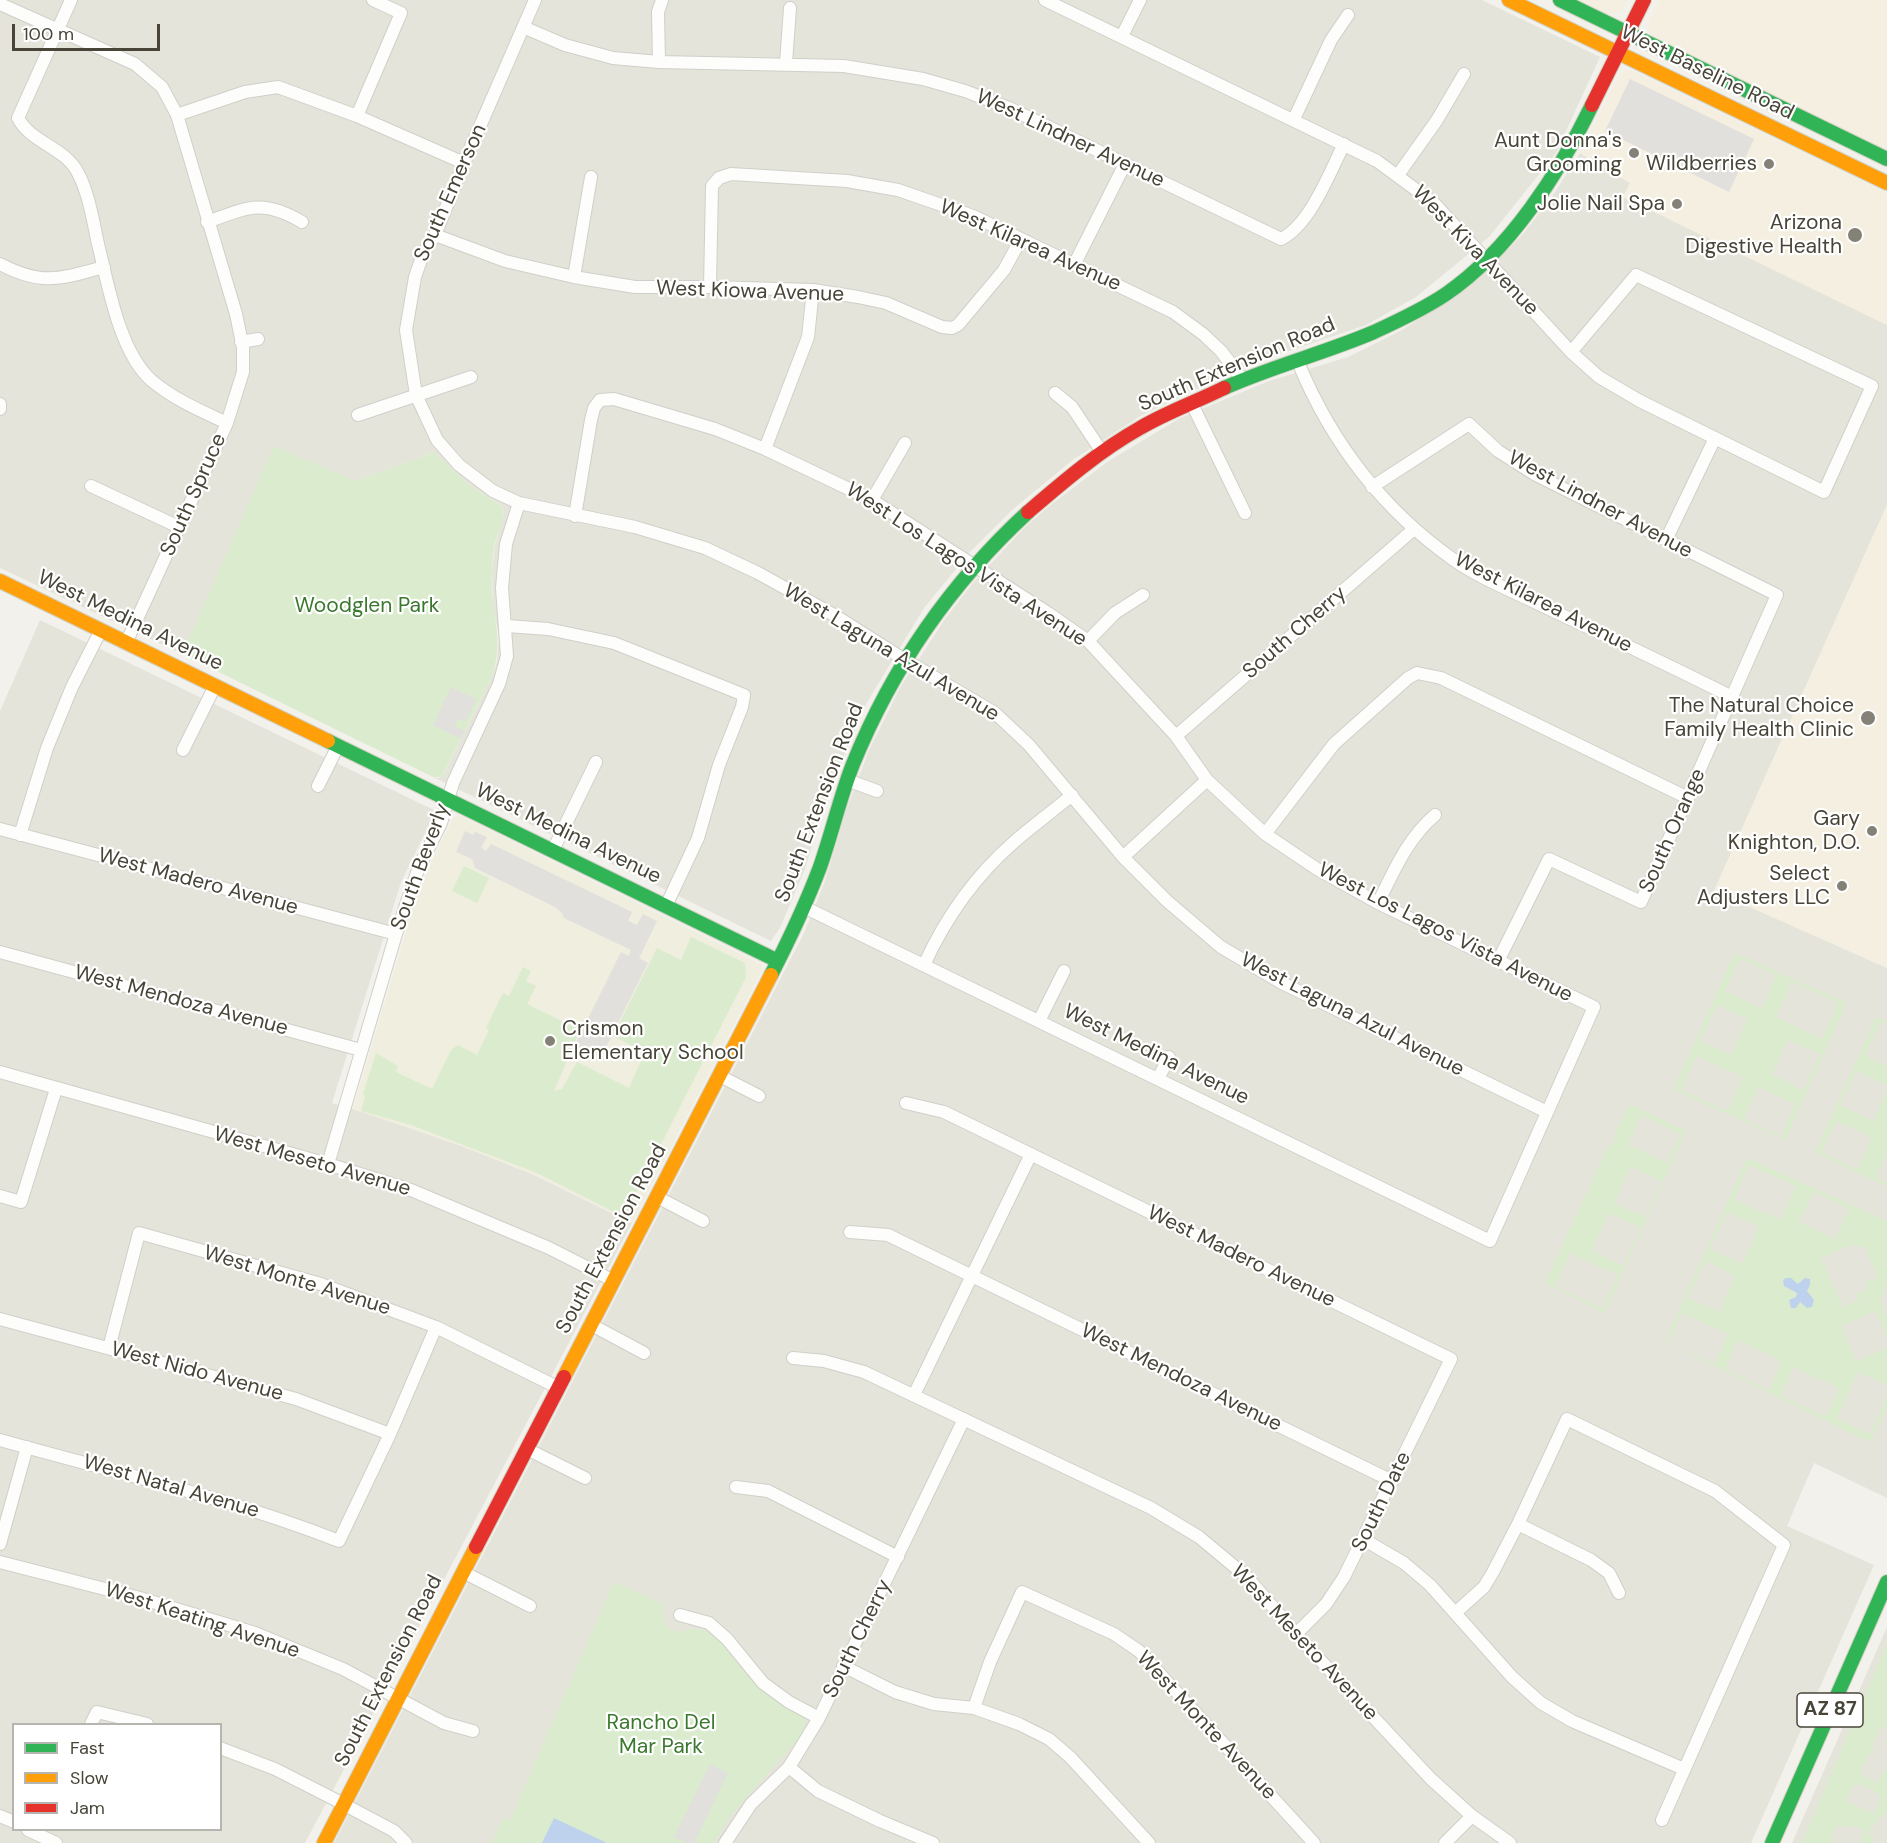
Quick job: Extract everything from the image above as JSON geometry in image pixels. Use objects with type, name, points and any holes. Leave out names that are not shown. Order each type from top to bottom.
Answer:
[{"type":"street","points":[[71,0],[18,118],[22,126],[61,153],[78,172],[91,211],[120,326],[134,357],[149,378],[171,395],[227,423]]},
{"type":"street","points":[[357,116],[401,13],[374,0]]},
{"type":"street","name":"South Emerson","points":[[416,395],[406,330],[415,277],[423,254],[435,236],[535,0]]},
{"type":"street","points":[[659,62],[658,12],[662,0]]},
{"type":"street","name":"West Kiva Avenue","points":[[1045,0],[1377,160],[1434,203],[1571,352],[1599,377],[1640,401],[1824,492],[1872,386],[1636,275],[1571,352]]},
{"type":"street","points":[[1122,36],[1140,0]]},
{"type":"street","name":"West Baseline Road","points":[[1509,0],[1887,183]]},
{"type":"street","name":"West Baseline Road","points":[[1560,0],[1887,159]]},
{"type":"street","name":"South Extension Road","points":[[324,1843],[778,961],[804,907],[820,866],[857,753],[905,660],[940,610],[974,567],[1015,523],[1102,452],[1147,423],[1243,380],[1298,362],[1401,320],[1448,292],[1486,259],[1533,204],[1557,171],[1571,148],[1644,0]]},
{"type":"street","points":[[0,4],[135,64],[162,87],[177,115],[245,92],[278,87],[357,116],[464,163]]},
{"type":"street","points":[[786,63],[790,8]]},
{"type":"street","points":[[1294,119],[1331,40],[1348,15]]},
{"type":"street","name":"West Lindner Avenue","points":[[523,27],[565,45],[613,58],[659,62],[844,66],[923,79],[1009,108],[1281,239],[1291,234],[1314,202],[1344,144]]},
{"type":"street","points":[[1398,175],[1437,120],[1464,74]]},
{"type":"street","name":"South Spruce","points":[[126,643],[227,423],[243,372],[242,342],[236,314],[177,115]]},
{"type":"street","points":[[1074,265],[1125,164]]},
{"type":"street","name":"West Kilarea Avenue","points":[[710,287],[712,186],[719,178],[731,174],[847,181],[898,190],[974,216],[1173,312],[1203,334],[1221,351],[1243,380]]},
{"type":"street","points":[[574,277],[591,177]]},
{"type":"street","points":[[207,222],[247,208],[262,207],[275,209],[302,222]]},
{"type":"street","name":"West Kiowa Avenue","points":[[435,236],[505,261],[574,277],[635,287],[813,290],[886,303],[942,327],[952,328],[958,325],[995,282],[1021,239]]},
{"type":"street","points":[[0,264],[39,279],[62,279],[104,267]]},
{"type":"street","points":[[765,449],[808,337],[813,290]]},
{"type":"street","points":[[242,342],[258,339]]},
{"type":"street","name":"West Kilarea Avenue","points":[[1298,362],[1313,396],[1338,441],[1372,487],[1414,529],[1456,561],[1506,588],[1732,697]]},
{"type":"street","points":[[358,416],[471,377]]},
{"type":"street","points":[[1055,393],[1072,407],[1102,452]]},
{"type":"street","name":"West Laguna Azul Avenue","points":[[416,395],[437,440],[459,465],[493,491],[519,503],[635,527],[705,548],[806,599],[995,713],[1029,745],[1124,857],[1167,901],[1221,947],[1282,983],[1547,1112]]},
{"type":"street","name":"West Los Lagos Vista Avenue","points":[[574,516],[594,408],[600,400],[614,399],[715,429],[765,449],[872,501],[1088,641],[1176,736],[1207,780],[1265,834],[1317,869],[1378,903],[1594,1007],[1547,1112]]},
{"type":"street","points":[[0,404],[0,409]]},
{"type":"street","points":[[1192,404],[1245,513]]},
{"type":"street","name":"West Lindner Avenue","points":[[1372,487],[1469,424],[1498,451],[1536,475],[1777,595]]},
{"type":"street","points":[[1666,540],[1715,438]]},
{"type":"street","points":[[872,501],[905,443]]},
{"type":"street","points":[[91,486],[179,527]]},
{"type":"street","name":"South Beverly","points":[[328,1164],[396,934],[419,867],[441,823],[447,798],[499,684],[507,657],[507,626],[502,588],[506,544],[519,503]]},
{"type":"street","name":"South Cherry","points":[[1176,736],[1414,529]]},
{"type":"street","name":"West Medina Avenue","points":[[0,581],[778,961]]},
{"type":"street","points":[[1088,641],[1115,613],[1143,595]]},
{"type":"street","name":"South Orange","points":[[1498,961],[1550,859],[1641,902],[1777,595]]},
{"type":"street","points":[[507,626],[548,629],[614,643],[744,694],[742,707],[719,765],[698,838],[666,906]]},
{"type":"street","points":[[20,835],[47,748],[72,687],[101,630]]},
{"type":"street","points":[[1265,834],[1334,744],[1408,678],[1417,673],[1441,678],[1688,798]]},
{"type":"street","points":[[183,750],[215,686]]},
{"type":"street","points":[[318,786],[338,746]]},
{"type":"street","points":[[554,850],[596,762]]},
{"type":"street","points":[[848,780],[877,791]]},
{"type":"street","points":[[1124,857],[1207,780]]},
{"type":"street","points":[[924,965],[941,931],[968,890],[1014,842],[1072,795]]},
{"type":"street","points":[[1378,903],[1405,848],[1421,827],[1435,815]]},
{"type":"street","name":"West Madero Avenue","points":[[0,829],[396,934]]},
{"type":"street","name":"West Medina Avenue","points":[[804,907],[1490,1241],[1547,1112]]},
{"type":"street","name":"West Mendoza Avenue","points":[[0,952],[362,1050]]},
{"type":"street","points":[[1039,1021],[1064,971]]},
{"type":"street","points":[[1158,1079],[1169,1057]]},
{"type":"street","name":"West Meseto Avenue","points":[[0,1072],[328,1164],[411,1190],[549,1248],[614,1281]]},
{"type":"street","points":[[720,1076],[759,1096]]},
{"type":"street","points":[[0,1196],[21,1202],[56,1089]]},
{"type":"street","name":"West Madero Avenue","points":[[906,1103],[944,1112],[1451,1359]]},
{"type":"street","points":[[914,1395],[1030,1154]]},
{"type":"street","points":[[657,1197],[703,1221]]},
{"type":"street","name":"West Mendoza Avenue","points":[[849,1232],[888,1235],[1392,1481]]},
{"type":"street","name":"West Monte Avenue","points":[[109,1348],[139,1233],[321,1284],[436,1327],[559,1388]]},
{"type":"street","name":"West Nido Avenue","points":[[0,1319],[296,1399],[390,1434]]},
{"type":"street","points":[[590,1323],[644,1353]]},
{"type":"street","points":[[390,1434],[436,1327]]},
{"type":"street","name":"West Meseto Avenue","points":[[793,1358],[824,1361],[864,1372],[1151,1508],[1199,1537],[1247,1577],[1296,1634],[1431,1779],[1472,1816],[1510,1843]]},
{"type":"street","name":"South Date","points":[[1296,1634],[1326,1604],[1344,1577],[1451,1359]]},
{"type":"street","name":"South Cherry","points":[[726,1843],[751,1804],[789,1767],[819,1718],[964,1419]]},
{"type":"street","points":[[1455,1613],[1484,1587],[1518,1524],[1567,1419],[1715,1491],[1784,1545],[1662,1820]]},
{"type":"street","name":"West Natal Avenue","points":[[0,1440],[182,1489],[290,1522],[339,1541],[390,1434]]},
{"type":"street","points":[[0,1544],[27,1447]]},
{"type":"street","points":[[527,1449],[585,1478]]},
{"type":"street","points":[[736,1487],[768,1491],[898,1557]]},
{"type":"street","points":[[1518,1524],[1591,1560],[1609,1573],[1619,1593]]},
{"type":"street","points":[[1363,1539],[1404,1563],[1430,1585],[1512,1677],[1541,1703],[1572,1721],[1684,1769]]},
{"type":"street","name":"West Keating Avenue","points":[[0,1562],[140,1598],[255,1633],[343,1669],[444,1723],[473,1731]]},
{"type":"street","points":[[463,1572],[530,1606]]},
{"type":"street","name":"AZ 87","points":[[1772,1843],[1887,1582]]},
{"type":"street","name":"West Monte Avenue","points":[[974,1708],[990,1662],[1022,1592],[1114,1634],[1139,1652],[1314,1843]]},
{"type":"street","points":[[680,1615],[709,1623],[727,1640],[763,1683],[789,1702],[819,1718]]},
{"type":"street","points":[[843,1666],[895,1692],[934,1704],[974,1708],[1019,1724],[1049,1739],[1070,1757],[1149,1843]]},
{"type":"street","points":[[92,1723],[97,1712],[139,1723]]},
{"type":"street","points":[[222,1749],[274,1769],[344,1804],[394,1831],[406,1843]]},
{"type":"street","points":[[789,1767],[818,1791],[933,1843]]},
{"type":"street","points":[[1445,1843],[1472,1816]]},
{"type":"street","points":[[35,1831],[56,1843]]},
{"type":"shaded area","points":[[0,0],[1482,0],[1600,57],[1556,153],[1489,237],[1416,297],[1366,325],[1248,365],[1142,415],[1074,459],[1012,510],[971,551],[924,608],[866,704],[825,802],[805,869],[780,928],[771,941],[433,777],[439,778],[444,774],[493,674],[497,661],[499,638],[493,605],[492,570],[495,545],[504,513],[503,507],[469,485],[434,452],[355,481],[212,588],[182,654],[0,568]]},
{"type":"shaded area","points":[[1578,0],[1628,0],[1622,11],[1609,15]]},
{"type":"shaded area","points":[[1659,0],[1887,0],[1887,150],[1657,38],[1649,32],[1648,27]]},
{"type":"shaded area","points":[[1631,70],[1887,193],[1887,325],[1623,197],[1630,183],[1580,153],[1621,72]]},
{"type":"shaded area","points":[[1630,79],[1754,139],[1729,192],[1605,131]]},
{"type":"shaded area","points":[[1580,153],[1630,183],[1624,196],[1887,325],[1887,505],[1714,891],[1887,968],[1887,1498],[1814,1463],[1787,1526],[1874,1565],[1751,1843],[334,1843],[804,933],[824,884],[847,808],[869,750],[901,686],[945,619],[972,584],[1023,529],[1107,462],[1180,418],[1269,381],[1348,357],[1402,330],[1451,299],[1522,235],[1549,201]]},
{"type":"shaded area","points":[[1887,507],[1887,968],[1714,891]]},
{"type":"shaded area","points":[[40,620],[436,811],[401,882],[332,1103],[395,1122],[532,1174],[632,1223],[305,1843],[0,1843],[0,711]]},
{"type":"shaded area","points":[[451,687],[476,699],[465,722],[458,719],[454,726],[465,731],[461,739],[433,725]]},
{"type":"shaded area","name":"Crismon Elementary School","points":[[458,815],[762,965],[761,972],[632,1223],[532,1174],[464,1147],[353,1109],[414,905],[436,852],[453,818]]},
{"type":"shaded area","points":[[465,831],[487,837],[481,848],[486,851],[491,844],[632,912],[628,921],[637,925],[643,914],[657,921],[639,958],[648,963],[601,1057],[591,1058],[575,1045],[621,952],[629,956],[631,950],[564,918],[555,907],[475,868],[472,859],[456,852]]},
{"type":"shaded area","points":[[1887,1627],[1887,1843],[1792,1843]]},
{"type":"shaded area","points":[[710,1764],[728,1773],[694,1843],[687,1843],[674,1837]]},
{"type":"green space","name":"Woodglen Park","points":[[274,446],[355,481],[434,452],[469,485],[503,507],[503,520],[495,543],[492,564],[497,634],[493,674],[442,777],[433,777],[182,654]]},
{"type":"green space","points":[[464,866],[489,878],[477,903],[452,891]]},
{"type":"green space","points":[[691,937],[745,963],[746,977],[624,1217],[537,1173],[411,1125],[361,1111],[365,1096],[363,1094],[376,1053],[398,1066],[396,1072],[432,1089],[451,1050],[458,1045],[477,1055],[489,1030],[486,1028],[503,993],[509,996],[523,967],[531,971],[526,981],[536,986],[527,1004],[580,1030],[554,1091],[562,1089],[577,1062],[629,1088],[645,1052],[613,1036],[657,948],[681,960]]},
{"type":"green space","points":[[1735,953],[1847,1003],[1785,1140],[1673,1089]],"holes":[[[1740,959],[1776,975],[1762,1008],[1725,991]],[[1792,982],[1838,1003],[1822,1039],[1776,1017]],[[1717,1005],[1747,1019],[1731,1055],[1700,1041]],[[1788,1040],[1820,1054],[1804,1090],[1772,1075]],[[1696,1056],[1743,1077],[1728,1111],[1681,1090]],[[1758,1087],[1795,1104],[1781,1136],[1744,1119]]]},
{"type":"green space","points":[[1876,1017],[1887,1021],[1887,1024],[1881,1021],[1865,1056],[1887,1066],[1887,1085],[1856,1071],[1840,1105],[1873,1121],[1887,1091],[1887,1153],[1876,1177],[1887,1183],[1887,1186],[1815,1153]],"holes":[[[1836,1121],[1872,1137],[1857,1169],[1821,1153]]]},
{"type":"green space","points":[[1629,1104],[1686,1131],[1605,1313],[1548,1285],[1546,1280],[1609,1145],[1615,1142],[1613,1137]],"holes":[[[1641,1115],[1681,1134],[1668,1163],[1628,1145]],[[1631,1167],[1662,1181],[1646,1217],[1614,1203]],[[1609,1213],[1641,1228],[1623,1266],[1592,1251]],[[1570,1253],[1618,1275],[1603,1309],[1555,1287]]]},
{"type":"green space","points":[[1747,1158],[1887,1221],[1887,1284],[1880,1300],[1887,1317],[1887,1337],[1875,1311],[1841,1326],[1856,1361],[1887,1348],[1887,1385],[1858,1372],[1837,1419],[1870,1434],[1887,1396],[1887,1407],[1870,1442],[1665,1342]],"holes":[[[1749,1165],[1796,1186],[1780,1220],[1734,1199]],[[1814,1192],[1849,1209],[1835,1239],[1799,1222]],[[1727,1212],[1759,1226],[1742,1264],[1710,1249]],[[1853,1244],[1855,1248],[1864,1245],[1878,1277],[1865,1283],[1867,1289],[1856,1294],[1858,1300],[1843,1307],[1821,1258]],[[1705,1261],[1735,1276],[1719,1312],[1688,1298]],[[1682,1313],[1728,1334],[1714,1364],[1668,1343]],[[1738,1340],[1782,1361],[1769,1390],[1725,1370]],[[1793,1367],[1839,1388],[1826,1416],[1781,1396]]]},
{"type":"green space","name":"Rancho Del Mar Park","points":[[614,1582],[665,1605],[663,1614],[665,1623],[672,1630],[682,1632],[699,1629],[714,1635],[754,1682],[806,1721],[801,1736],[730,1816],[714,1843],[492,1843],[503,1818],[510,1820]]},
{"type":"green space","points":[[1887,1643],[1887,1725],[1884,1728],[1881,1727],[1872,1745],[1874,1751],[1870,1752],[1860,1771],[1864,1773],[1863,1776],[1877,1783],[1887,1767],[1887,1813],[1880,1817],[1868,1833],[1874,1838],[1872,1843],[1860,1843],[1863,1840],[1863,1829],[1859,1829],[1859,1826],[1836,1827],[1833,1830],[1833,1843],[1802,1843]],"holes":[[[1860,1784],[1878,1793],[1877,1795],[1881,1797],[1874,1814],[1846,1801],[1854,1785]]]},
{"type":"water","points":[[1791,1278],[1798,1284],[1805,1278],[1810,1279],[1807,1291],[1814,1300],[1812,1307],[1807,1308],[1800,1302],[1796,1308],[1791,1308],[1789,1300],[1796,1297],[1797,1293],[1784,1286],[1783,1280]]},
{"type":"water","points":[[554,1818],[607,1843],[542,1843]]},
{"type":"traffic: fast","points":[[1560,0],[1887,159]]},
{"type":"traffic: fast","points":[[1224,388],[1374,332],[1420,310],[1446,294],[1469,276],[1512,233],[1548,183],[1592,105]]},
{"type":"traffic: fast","points":[[771,975],[815,881],[853,764],[886,694],[905,661],[950,597],[974,567],[1028,512]]},
{"type":"traffic: fast","points":[[328,741],[778,961]]},
{"type":"traffic: fast","points":[[1772,1843],[1887,1582]]},
{"type":"traffic: slow","points":[[1509,0],[1887,183]]},
{"type":"traffic: slow","points":[[0,581],[328,741]]},
{"type":"traffic: slow","points":[[564,1377],[771,975]]},
{"type":"traffic: slow","points":[[324,1843],[476,1547]]},
{"type":"traffic: jam","points":[[1592,105],[1644,0]]},
{"type":"traffic: jam","points":[[1028,512],[1082,467],[1125,437],[1161,417],[1224,388]]},
{"type":"traffic: jam","points":[[476,1547],[564,1377]]},
{"type":"place","name":"Aunt Donna's Grooming","points":[[1634,153]]},
{"type":"place","name":"Wildberries","points":[[1769,164]]},
{"type":"place","name":"Jolie Nail Spa","points":[[1677,204]]},
{"type":"place","name":"Arizona Digestive Health","points":[[1855,235]]},
{"type":"place","name":"The Natural Choice Family Health Clinic","points":[[1868,718]]},
{"type":"place","name":"Gary Knighton, D.O.","points":[[1872,831]]},
{"type":"place","name":"Select Adjusters LLC","points":[[1842,886]]},
{"type":"place","name":"Crismon Elementary School","points":[[550,1041]]}]
